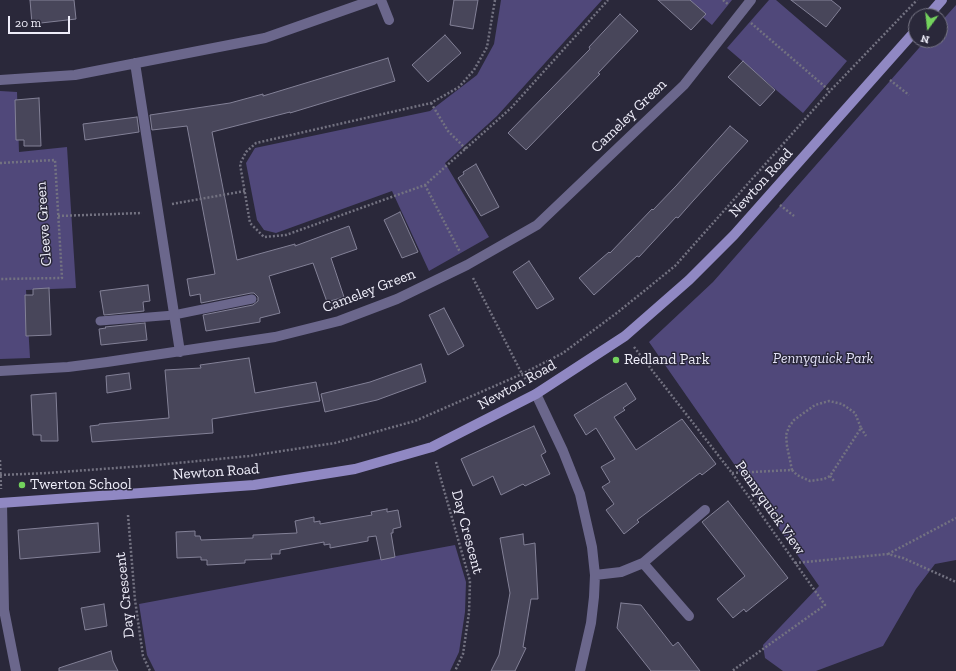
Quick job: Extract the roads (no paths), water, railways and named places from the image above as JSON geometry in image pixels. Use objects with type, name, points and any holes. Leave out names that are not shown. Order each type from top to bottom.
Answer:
[{"type":"street","points":[[0,80],[75,75],[265,38],[373,0]]},
{"type":"street","points":[[381,0],[389,20]]},
{"type":"street","name":"Cameley Green","points":[[180,352],[275,337],[339,321],[397,299],[467,265],[537,225],[684,85],[751,0]]},
{"type":"street","points":[[935,8],[942,0]]},
{"type":"street","name":"Newton Road","points":[[1,503],[254,485],[355,469],[432,446],[536,394],[625,336],[683,285],[734,235],[908,39]]},
{"type":"street","points":[[0,372],[68,367],[180,352],[135,63]]},
{"type":"street","points":[[536,394],[563,451],[580,494],[592,547],[595,575],[594,597],[591,623],[580,671]]},
{"type":"street","points":[[1,503],[3,620],[16,671]]},
{"type":"street","points":[[595,575],[621,572],[632,569],[643,563],[705,510]]},
{"type":"street","points":[[643,563],[689,616]]},
{"type":"lane","points":[[100,321],[174,315],[252,299]]},
{"type":"place","name":"Redland Park","points":[[616,360]]},
{"type":"place","name":"Twerton School","points":[[22,485]]},
{"type":"park label","name":"Pennyquick Park","points":[[823,359]]}]
